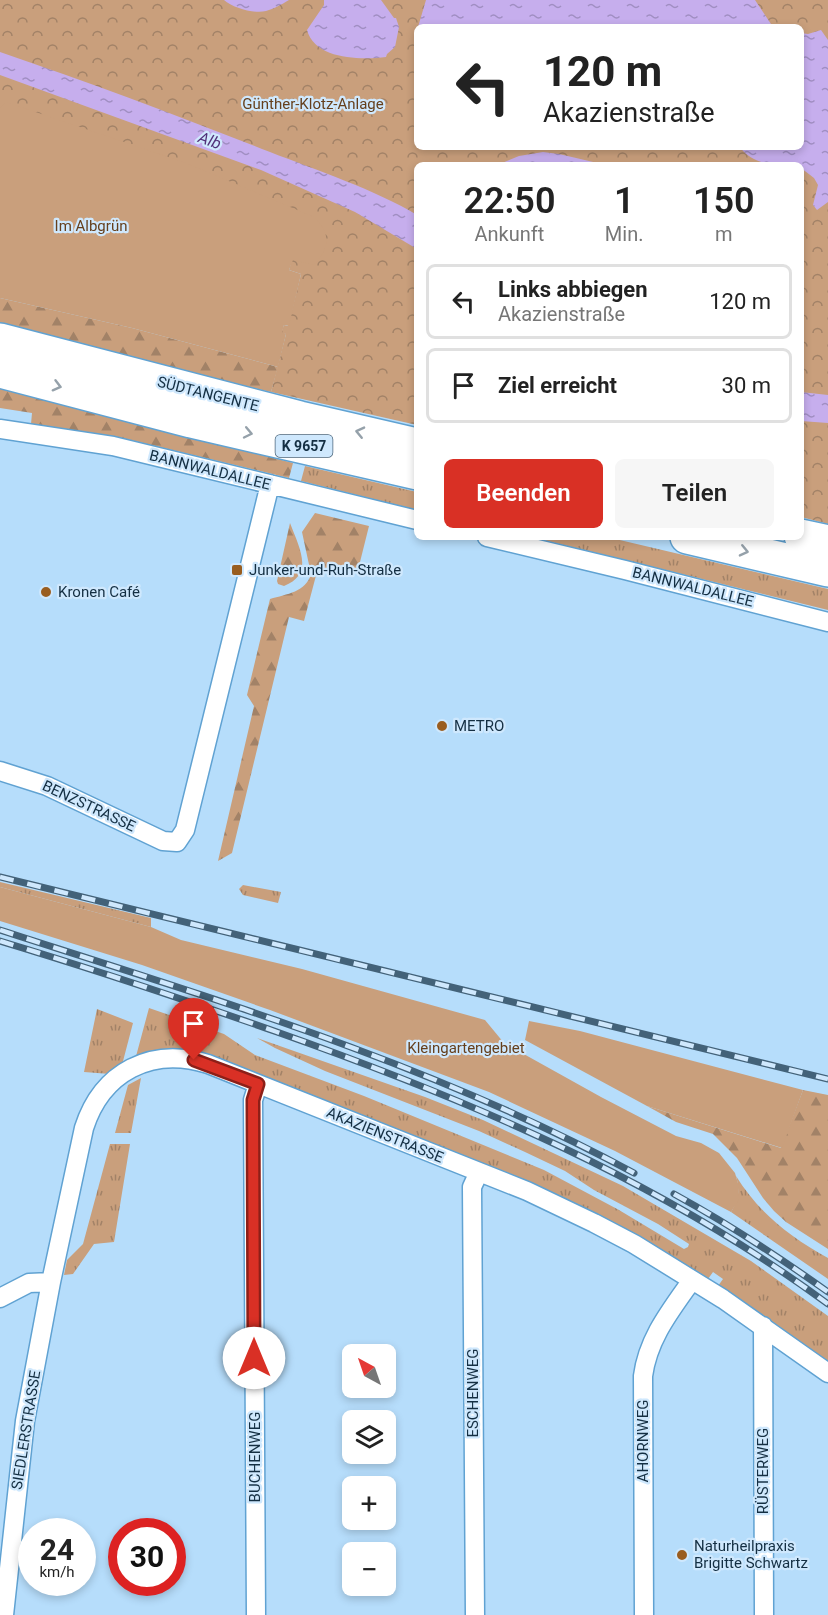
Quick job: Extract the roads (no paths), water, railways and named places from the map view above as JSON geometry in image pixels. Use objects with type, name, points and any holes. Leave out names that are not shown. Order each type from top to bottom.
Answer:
[{"type":"highway","name":"SÜDTANGENTE","points":[[0,340],[300,418],[414,444]]},
{"type":"highway","name":"SÜDTANGENTE","points":[[0,371],[191,421],[414,471]]},
{"type":"highway","points":[[804,537],[828,542]]},
{"type":"highway","points":[[700,540],[828,570]]},
{"type":"street","name":"BANNWALDALLEE","points":[[0,429],[113,446],[414,519]]},
{"type":"street","name":"BENZSTRASSE","points":[[0,771],[47,786],[163,841],[177,842],[184,830],[270,484]]},
{"type":"street","name":"BANNWALDALLEE","points":[[500,540],[828,622]]},
{"type":"street","name":"AKAZIENSTRASSE","points":[[51,1282],[86,1122],[93,1104],[120,1075],[146,1062],[173,1057],[208,1064],[527,1191],[594,1223],[634,1244],[692,1280],[763,1326],[828,1373]]},
{"type":"street","name":"BUCHENWEG","points":[[256,1615],[253,1100],[258,1084]]},
{"type":"street","name":"ESCHENWEG","points":[[475,1615],[472,1187],[479,1172]]},
{"type":"street","name":"AHORNWEG","points":[[644,1615],[643,1376],[649,1348],[659,1328],[692,1280]]},
{"type":"street","points":[[0,1298],[29,1283],[51,1282]]},
{"type":"street","name":"SIEDLERSTRASSE","points":[[4,1615],[25,1421],[51,1282]]},
{"type":"street","name":"RÜSTERWEG","points":[[763,1326],[764,1615]]},
{"type":"water","points":[[224,0],[289,0],[272,9],[256,12],[233,6]]},
{"type":"water","points":[[324,0],[381,0],[396,18],[399,27],[395,47],[386,57],[353,58],[329,53],[319,47],[307,30],[324,5]]},
{"type":"water","points":[[426,0],[755,0],[771,24],[419,24]]},
{"type":"water","points":[[821,30],[828,40],[828,202],[817,210],[813,205],[818,185],[814,178],[804,170],[804,162],[763,162],[752,158],[743,150],[804,150],[804,33]]},
{"type":"water","name":"Alb","points":[[0,52],[169,113],[345,181],[414,213],[414,247],[355,212],[261,170],[0,75]]},
{"type":"water","points":[[543,152],[593,162],[504,162],[519,156]]},
{"type":"water","points":[[804,392],[828,395],[828,423],[804,421]]},
{"type":"railway","points":[[0,877],[828,1079]]},
{"type":"railway","points":[[0,930],[243,1009],[403,1067],[558,1134],[634,1173]]},
{"type":"railway","points":[[0,941],[277,1032],[350,1058],[493,1116],[632,1182],[699,1219],[828,1304]]},
{"type":"railway","points":[[674,1194],[752,1241],[828,1292]]},
{"type":"place","name":"Junker-und-Ruh-Straße","points":[[237,570]]},
{"type":"place","name":"Kronen Café","points":[[46,592]]},
{"type":"place","name":"METRO","points":[[442,726]]},
{"type":"place","name":"Naturheilpraxis Brigitte Schwartz","points":[[682,1555]]},
{"type":"park label","name":"Günther-Klotz-Anlage","points":[[313,104]]},
{"type":"park label","name":"Im Albgrün","points":[[91,226]]},
{"type":"park label","name":"Kleingartengebiet","points":[[466,1048]]}]
